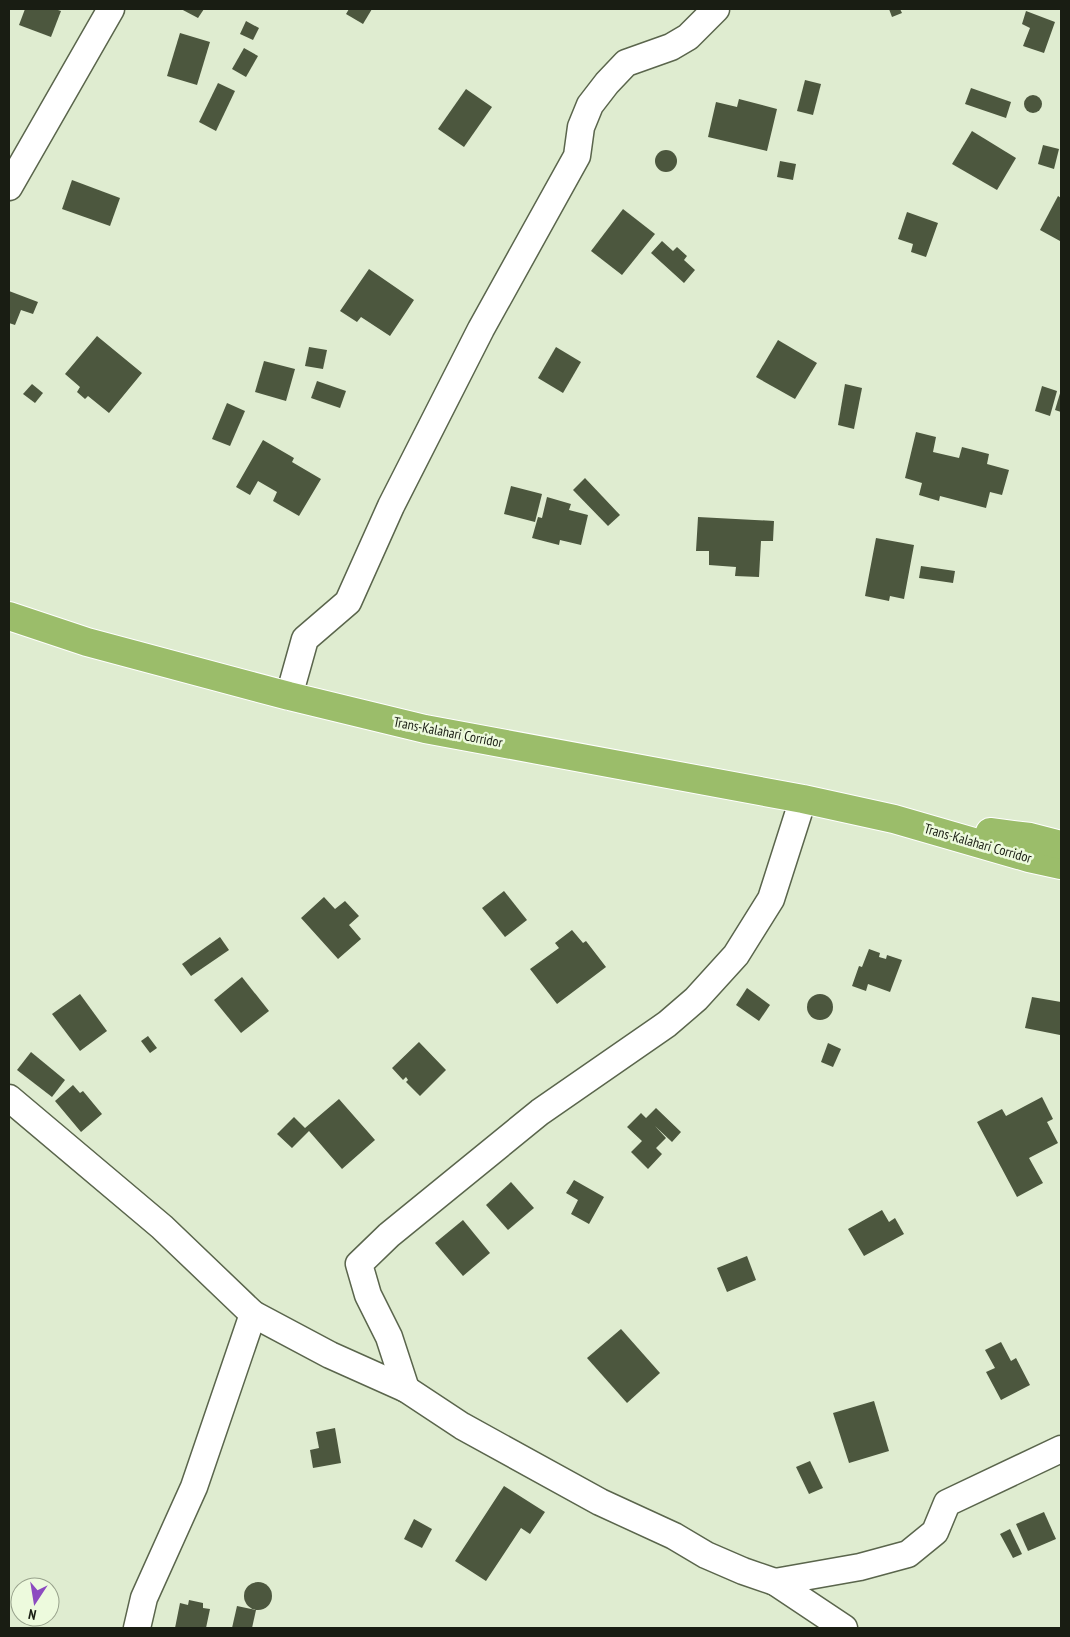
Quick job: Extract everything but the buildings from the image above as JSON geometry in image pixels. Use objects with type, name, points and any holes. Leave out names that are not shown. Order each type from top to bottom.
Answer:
[{"type":"highway","name":"Trans-Kalahari Corridor","points":[[9,616],[87,642],[289,696],[426,729],[803,799],[894,819],[1061,865]]},
{"type":"highway","name":"Trans-Kalahari Corridor","points":[[894,819],[1030,838],[1061,845]]},
{"type":"street","points":[[9,187],[111,9]]},
{"type":"street","points":[[289,696],[305,639],[348,602],[391,506],[481,329],[577,156],[581,127],[590,104],[626,63],[671,47],[688,37],[716,9]]},
{"type":"street","points":[[406,1389],[390,1337],[368,1295],[359,1264],[389,1236],[540,1112],[667,1024],[696,999],[736,955],[770,899],[803,799]]},
{"type":"street","points":[[9,1098],[162,1227],[253,1314],[330,1355],[406,1389],[462,1426],[600,1502],[674,1536],[706,1555],[774,1582],[844,1628]]},
{"type":"street","points":[[137,1628],[144,1598],[194,1487],[253,1314]]},
{"type":"street","points":[[774,1582],[860,1567],[908,1554],[935,1532],[947,1503],[1061,1450]]}]
